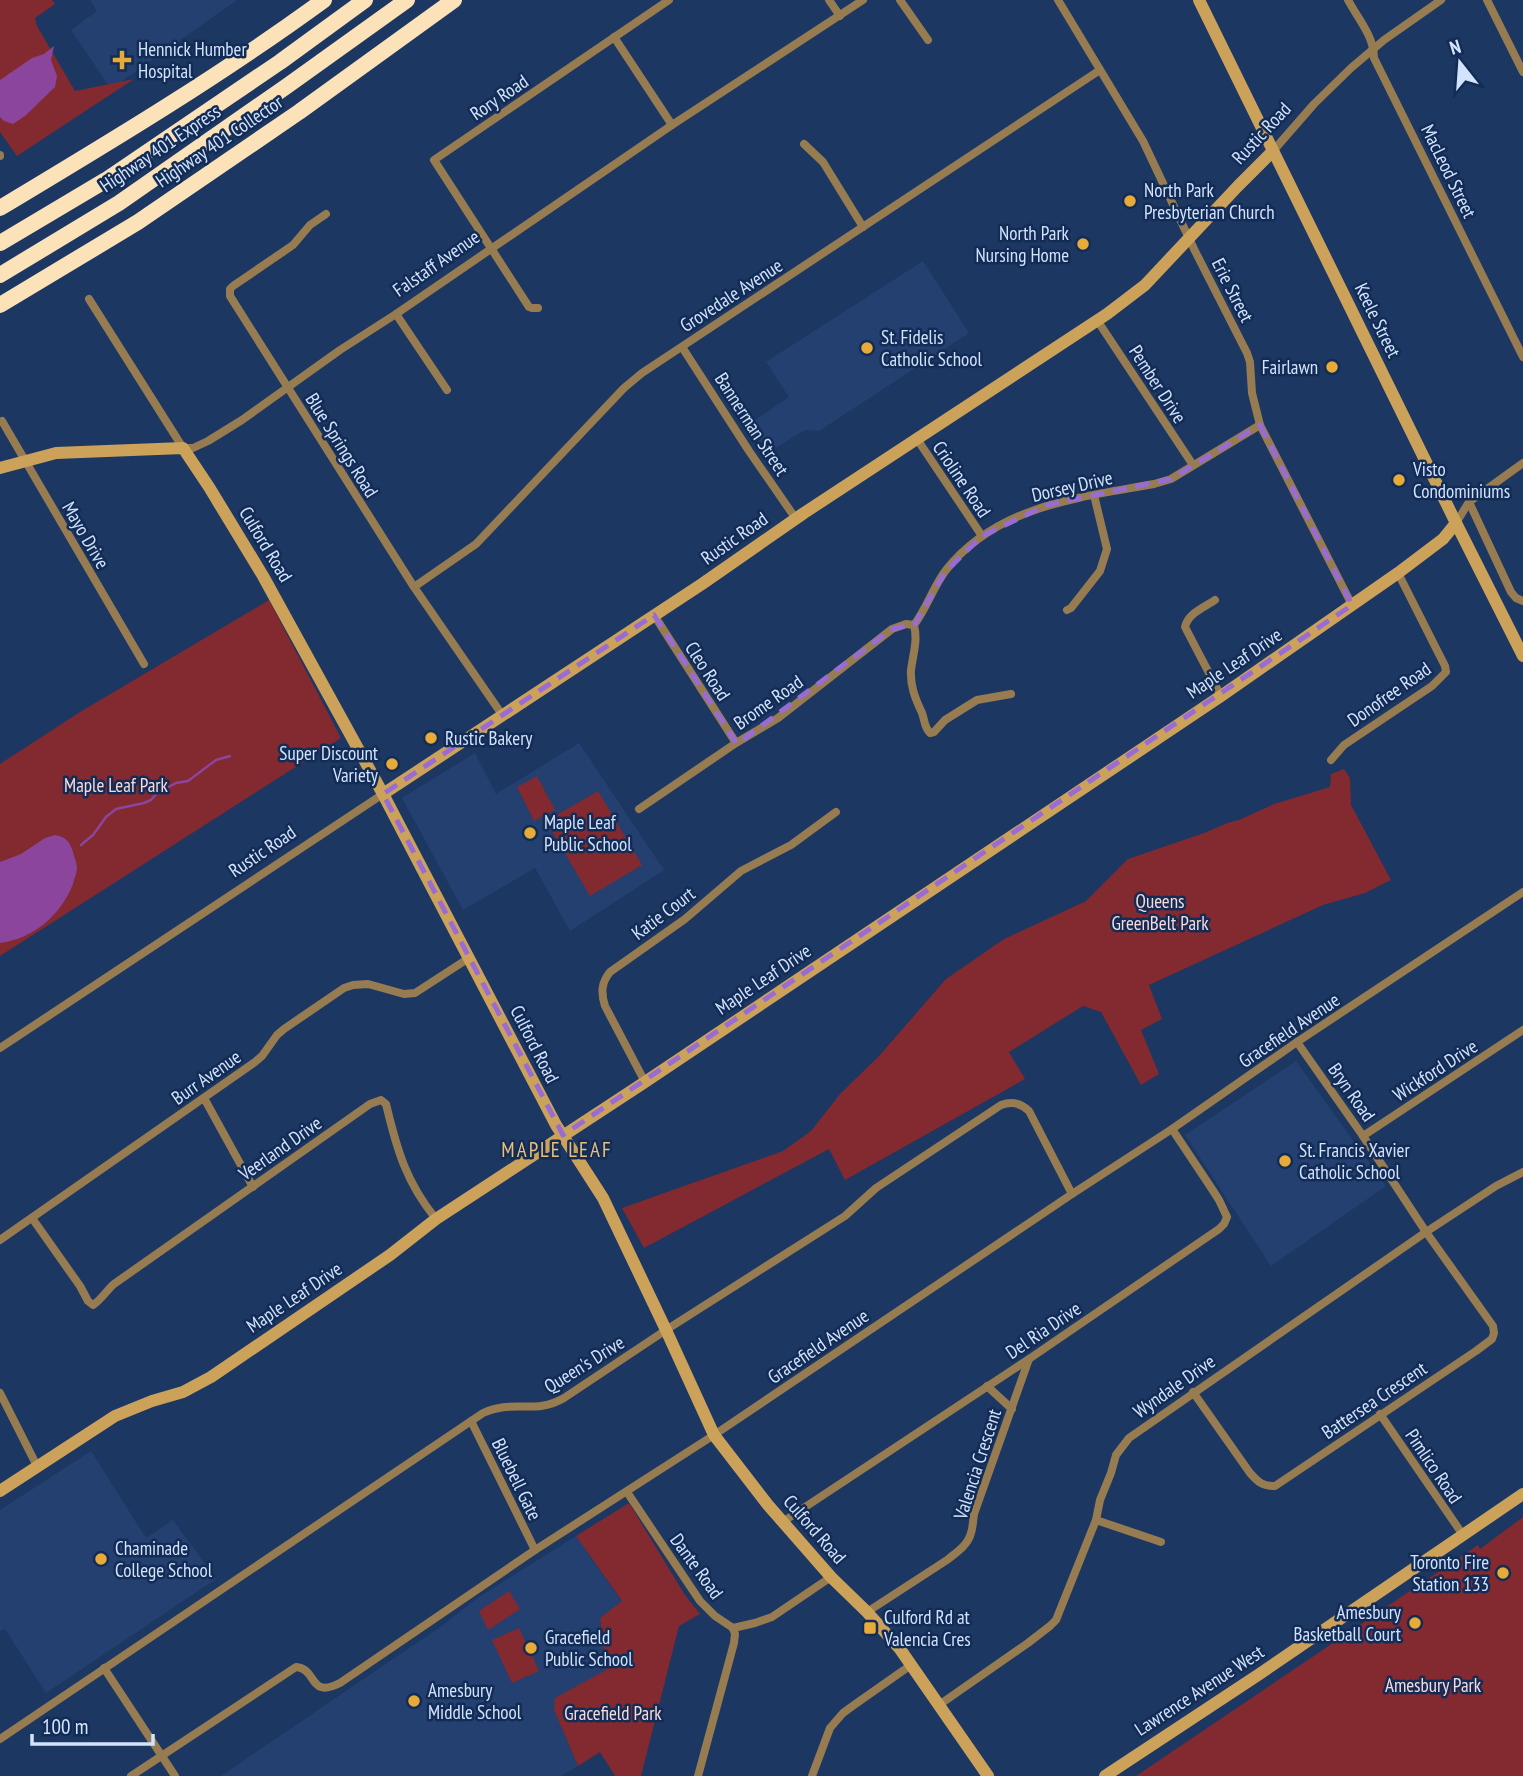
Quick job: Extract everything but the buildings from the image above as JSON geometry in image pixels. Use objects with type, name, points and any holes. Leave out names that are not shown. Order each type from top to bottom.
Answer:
[{"type":"highway","points":[[0,208],[263,44],[324,0]]},
{"type":"highway","name":"Highway 401 Express","points":[[0,243],[106,180],[280,62],[365,0]]},
{"type":"highway","name":"Highway 401 Express","points":[[0,275],[119,203],[407,0]]},
{"type":"highway","name":"Highway 401 Collector","points":[[0,305],[138,222],[299,112],[454,0]]},
{"type":"street","name":"Rory Road","points":[[491,248],[434,160],[669,0]]},
{"type":"street","points":[[829,0],[840,16]]},
{"type":"street","name":"Falstaff Avenue","points":[[0,468],[56,453],[193,448],[208,441],[243,420],[286,387],[672,125],[863,0]]},
{"type":"street","points":[[900,0],[928,40]]},
{"type":"street","name":"Erie Street","points":[[1058,0],[1143,141],[1247,353],[1254,407],[1260,425],[1352,605]]},
{"type":"street","name":"Keele Street","points":[[1199,0],[1523,656]]},
{"type":"street","name":"MacLeod Street","points":[[1348,0],[1370,37],[1374,58],[1523,357]]},
{"type":"street","name":"Rustic Road","points":[[0,1048],[1097,320],[1145,285],[1273,151],[1314,104],[1374,47],[1441,0]]},
{"type":"street","points":[[1487,0],[1523,72]]},
{"type":"street","points":[[614,37],[672,125]]},
{"type":"street","name":"Grovedale Avenue","points":[[414,587],[476,544],[624,388],[642,373],[1100,70]]},
{"type":"street","points":[[804,144],[823,162],[863,227]]},
{"type":"street","name":"Blue Springs Road","points":[[326,215],[310,225],[293,245],[230,289],[230,296],[414,587],[503,716]]},
{"type":"street","points":[[491,248],[529,306],[538,308]]},
{"type":"street","name":"Culford Road","points":[[89,299],[263,576],[383,794],[524,1066],[603,1198],[714,1435],[768,1505],[831,1577],[900,1649],[988,1776]]},
{"type":"street","points":[[396,314],[447,390]]},
{"type":"street","name":"Pember Drive","points":[[1097,320],[1193,466]]},
{"type":"street","name":"Bannerman Street","points":[[682,347],[749,452],[796,519]]},
{"type":"street","name":"Mayo Drive","points":[[2,421],[144,664]]},
{"type":"street","name":"Dorsey Drive","points":[[1011,694],[977,700],[945,720],[934,732],[926,730],[912,690],[911,669],[916,639],[914,625],[945,572],[958,557],[982,536],[1024,513],[1047,505],[1171,479],[1260,425]]},
{"type":"street","name":"Crioline Road","points":[[917,439],[982,536]]},
{"type":"street","name":"Maple Leaf Drive","points":[[0,1491],[115,1416],[183,1392],[211,1377],[390,1255],[436,1219],[1221,696],[1443,539],[1469,502],[1523,463]]},
{"type":"street","points":[[1067,610],[1100,571],[1107,549],[1094,495]]},
{"type":"street","points":[[1469,502],[1511,592],[1522,601]]},
{"type":"street","name":"Donofree Road","points":[[1331,760],[1344,745],[1432,686],[1446,672],[1446,666],[1398,573]]},
{"type":"street","points":[[1215,600],[1191,616],[1185,627],[1221,696]]},
{"type":"street","name":"Cleo Road","points":[[654,615],[736,743]]},
{"type":"street","name":"Brome Road","points":[[639,809],[778,718],[892,629],[906,624],[914,625]]},
{"type":"street","name":"Katie Court","points":[[645,1082],[605,1006],[602,994],[606,977],[685,919],[741,871],[791,845],[836,812]]},
{"type":"street","name":"Gracefield Avenue","points":[[131,1776],[296,1667],[304,1669],[314,1684],[323,1688],[340,1683],[535,1550],[714,1435],[1523,892]]},
{"type":"street","name":"Burr Avenue","points":[[0,1240],[255,1062],[277,1035],[337,991],[353,985],[368,985],[411,994],[469,958]]},
{"type":"street","name":"Wickford Drive","points":[[1363,1136],[1523,1030]]},
{"type":"street","name":"Bryn Road","points":[[1297,1042],[1426,1232]]},
{"type":"street","points":[[204,1098],[253,1186]]},
{"type":"street","name":"Veerland Drive","points":[[32,1217],[93,1305],[114,1284],[370,1104],[381,1100],[386,1104],[406,1172],[436,1219]]},
{"type":"street","name":"Queen's Drive","points":[[0,1739],[471,1421],[493,1408],[538,1408],[552,1405],[843,1217],[876,1188],[1004,1103],[1017,1103],[1029,1111],[1072,1194]]},
{"type":"street","name":"Del Ria Drive","points":[[784,1521],[1029,1359],[1212,1235],[1224,1224],[1227,1217],[1219,1200],[1172,1129]]},
{"type":"street","name":"Wyndale Drive","points":[[939,1704],[1050,1626],[1059,1614],[1096,1520],[1116,1455],[1121,1446],[1136,1432],[1426,1232],[1496,1186],[1523,1172]]},
{"type":"street","name":"Battersea Crescent","points":[[1193,1392],[1250,1473],[1259,1483],[1275,1486],[1476,1351],[1492,1339],[1493,1326],[1426,1232]]},
{"type":"street","name":"Valencia Crescent","points":[[867,1612],[962,1548],[971,1534],[974,1514],[1029,1359]]},
{"type":"street","points":[[987,1386],[1012,1409]]},
{"type":"street","points":[[0,1393],[37,1466]]},
{"type":"street","name":"Pimlico Road","points":[[1380,1415],[1462,1535]]},
{"type":"street","name":"Bluebell Gate","points":[[471,1421],[535,1550]]},
{"type":"street","name":"Dante Road","points":[[627,1492],[700,1601],[715,1616],[733,1628]]},
{"type":"street","name":"Lawrence Avenue West","points":[[1105,1776],[1523,1494]]},
{"type":"street","points":[[1096,1520],[1161,1542]]},
{"type":"street","points":[[698,1776],[734,1643],[733,1628],[772,1617],[831,1577]]},
{"type":"street","points":[[812,1776],[830,1728],[835,1722],[854,1705],[911,1665]]},
{"type":"street","points":[[104,1668],[175,1776]]},
{"type":"highlighted area","points":[[1260,425],[1352,605],[563,1135],[383,794],[654,615],[737,744],[892,629],[915,624],[945,572],[982,536],[1047,505],[1171,479]]},
{"type":"shaded area","name":"Hennick Humber Hospital","points":[[90,0],[237,0],[111,89],[71,30],[97,11]]},
{"type":"shaded area","points":[[54,46],[51,60],[57,76],[55,87],[13,124],[4,121],[0,117],[0,80]]},
{"type":"shaded area","name":"St. Fidelis Catholic School","points":[[923,261],[969,333],[819,431],[805,430],[767,453],[749,424],[789,397],[766,362]]},
{"type":"shaded area","name":"Maple Leaf Public School","points":[[579,743],[664,870],[570,931],[535,868],[463,910],[402,798],[475,753],[496,794]]},
{"type":"shaded area","points":[[55,835],[69,843],[77,864],[68,895],[44,924],[24,936],[0,943],[0,862]]},
{"type":"shaded area","name":"St. Francis Xavier Catholic School","points":[[1296,1061],[1386,1186],[1271,1266],[1185,1135]]},
{"type":"shaded area","name":"Chaminade College School","points":[[91,1451],[146,1538],[173,1520],[216,1579],[46,1693],[5,1629],[0,1631],[0,1510]]},
{"type":"shaded area","points":[[576,1536],[622,1602],[600,1618],[606,1670],[554,1710],[578,1766],[561,1776],[221,1776],[443,1625],[476,1599]]},
{"type":"green space","points":[[0,0],[52,0],[55,4],[35,18],[37,26],[75,91],[134,79],[17,156],[0,132]]},
{"type":"green space","name":"Maple Leaf Park","points":[[269,600],[341,738],[0,956],[0,764],[80,712]]},
{"type":"green space","name":"Queens GreenBelt Park","points":[[1344,769],[1350,778],[1351,805],[1391,880],[1365,893],[1323,905],[1149,985],[1162,1019],[1141,1030],[1159,1074],[1141,1085],[1101,1012],[1083,1006],[1009,1052],[1025,1079],[845,1180],[829,1149],[644,1248],[622,1208],[783,1151],[811,1131],[840,1094],[879,1056],[946,979],[1004,939],[1086,901],[1128,859],[1239,820],[1274,804],[1330,787],[1331,774]]},
{"type":"green space","points":[[537,776],[555,810],[534,821],[517,787]]},
{"type":"green space","points":[[598,791],[642,865],[590,896],[546,821]]},
{"type":"green space","name":"Gracefield Park","points":[[629,1503],[685,1595],[700,1614],[679,1626],[641,1776],[615,1776],[600,1752],[578,1766],[554,1710],[555,1698],[606,1670],[600,1618],[622,1601],[576,1536]]},
{"type":"green space","name":"Amesbury Park","points":[[1523,1517],[1523,1776],[1136,1776],[1478,1545],[1480,1549]]},
{"type":"green space","points":[[509,1591],[520,1609],[488,1630],[479,1611]]},
{"type":"green space","points":[[519,1628],[539,1671],[512,1683],[492,1640]]},
{"type":"waterway","points":[[81,845],[116,809],[151,800],[157,793],[176,783],[188,781],[216,760],[230,756]]},
{"type":"place","name":"Hennick Humber Hospital","points":[[122,60]]},
{"type":"place","name":"North Park Presbyterian Church","points":[[1130,201]]},
{"type":"place","name":"North Park Nursing Home","points":[[1083,244]]},
{"type":"place","name":"St. Fidelis Catholic School","points":[[867,348]]},
{"type":"place","name":"Fairlawn","points":[[1332,367]]},
{"type":"place","name":"Visto Condominiums","points":[[1399,480]]},
{"type":"place","name":"Rustic Bakery","points":[[431,738]]},
{"type":"place","name":"Super Discount Variety","points":[[392,764]]},
{"type":"place","name":"Maple Leaf Public School","points":[[530,833]]},
{"type":"place","name":"St. Francis Xavier Catholic School","points":[[1285,1161]]},
{"type":"place","name":"Chaminade College School","points":[[101,1559]]},
{"type":"place","name":"Toronto Fire Station 133","points":[[1503,1573]]},
{"type":"place","name":"Amesbury Basketball Court","points":[[1415,1623]]},
{"type":"place","name":"Culford Rd at Valencia Cres","points":[[870,1628]]},
{"type":"place","name":"Gracefield Public School","points":[[531,1648]]},
{"type":"place","name":"Amesbury Middle School","points":[[414,1701]]},
{"type":"district","name":"MAPLE LEAF","points":[[557,1149]]}]
